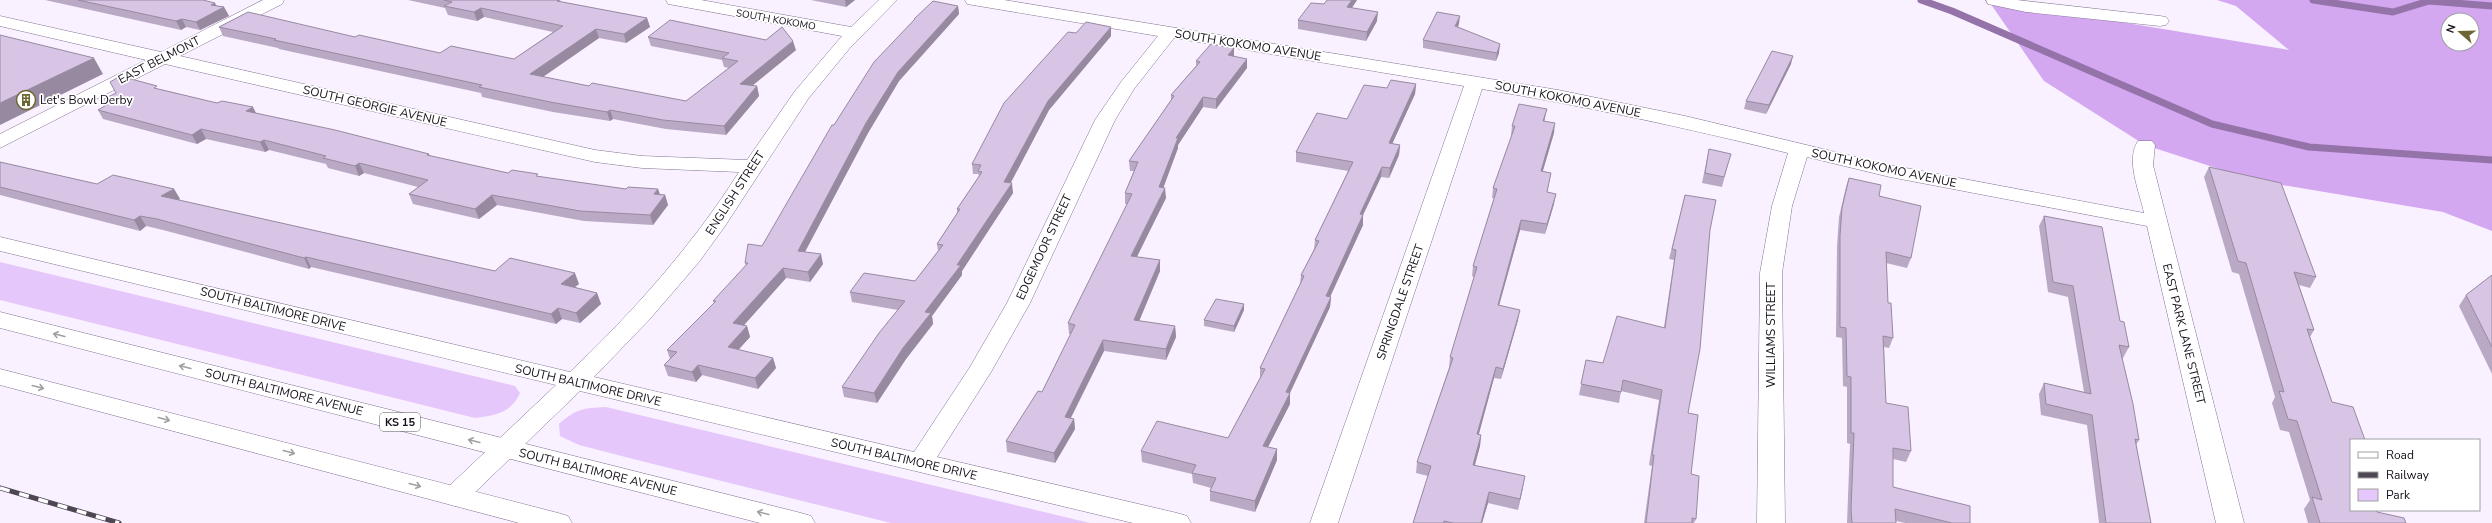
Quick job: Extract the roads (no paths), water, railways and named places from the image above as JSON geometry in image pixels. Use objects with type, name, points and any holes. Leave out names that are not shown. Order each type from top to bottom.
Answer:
[{"type":"street","name":"EAST BELMONT","points":[[0,142],[276,0]]},
{"type":"street","name":"SOUTH KOKOMO","points":[[674,0],[854,33]]},
{"type":"street","name":"ENGLISH STREET","points":[[455,496],[502,448],[608,349],[691,256],[721,219],[753,166],[802,95],[854,33],[889,0]]},
{"type":"street","name":"SOUTH KOKOMO AVENUE","points":[[973,0],[1475,82],[1622,108],[1799,150],[2017,197],[2157,222]]},
{"type":"street","points":[[1994,0],[2026,7],[2160,21]]},
{"type":"street","name":"SOUTH GEORGIE AVENUE","points":[[0,21],[595,156],[642,162],[753,166]]},
{"type":"street","name":"EDGEMOOR STREET","points":[[920,462],[965,395],[1011,318],[1032,278],[1080,168],[1105,120],[1139,70],[1170,32]]},
{"type":"street","name":"SPRINGDALE STREET","points":[[1324,523],[1475,82]]},
{"type":"street","name":"EAST PARK LANE STREET","points":[[2145,145],[2143,165],[2230,523]]},
{"type":"street","name":"WILLIAMS STREET","points":[[1771,523],[1771,273],[1782,206],[1799,150]]},
{"type":"street","name":"SOUTH BALTIMORE DRIVE","points":[[0,244],[573,381],[1178,523]]},
{"type":"street","name":"SOUTH BALTIMORE AVENUE","points":[[0,320],[801,523]]},
{"type":"street","points":[[0,377],[558,523]]},
{"type":"waterway","points":[[1921,0],[1952,11],[2212,124],[2309,147],[2492,160]]},
{"type":"waterway","points":[[2313,0],[2393,12],[2429,1],[2492,6]]},
{"type":"railway","points":[[0,488],[119,523]]},
{"type":"place","name":"Let's Bowl Derby","points":[[26,100]]}]
